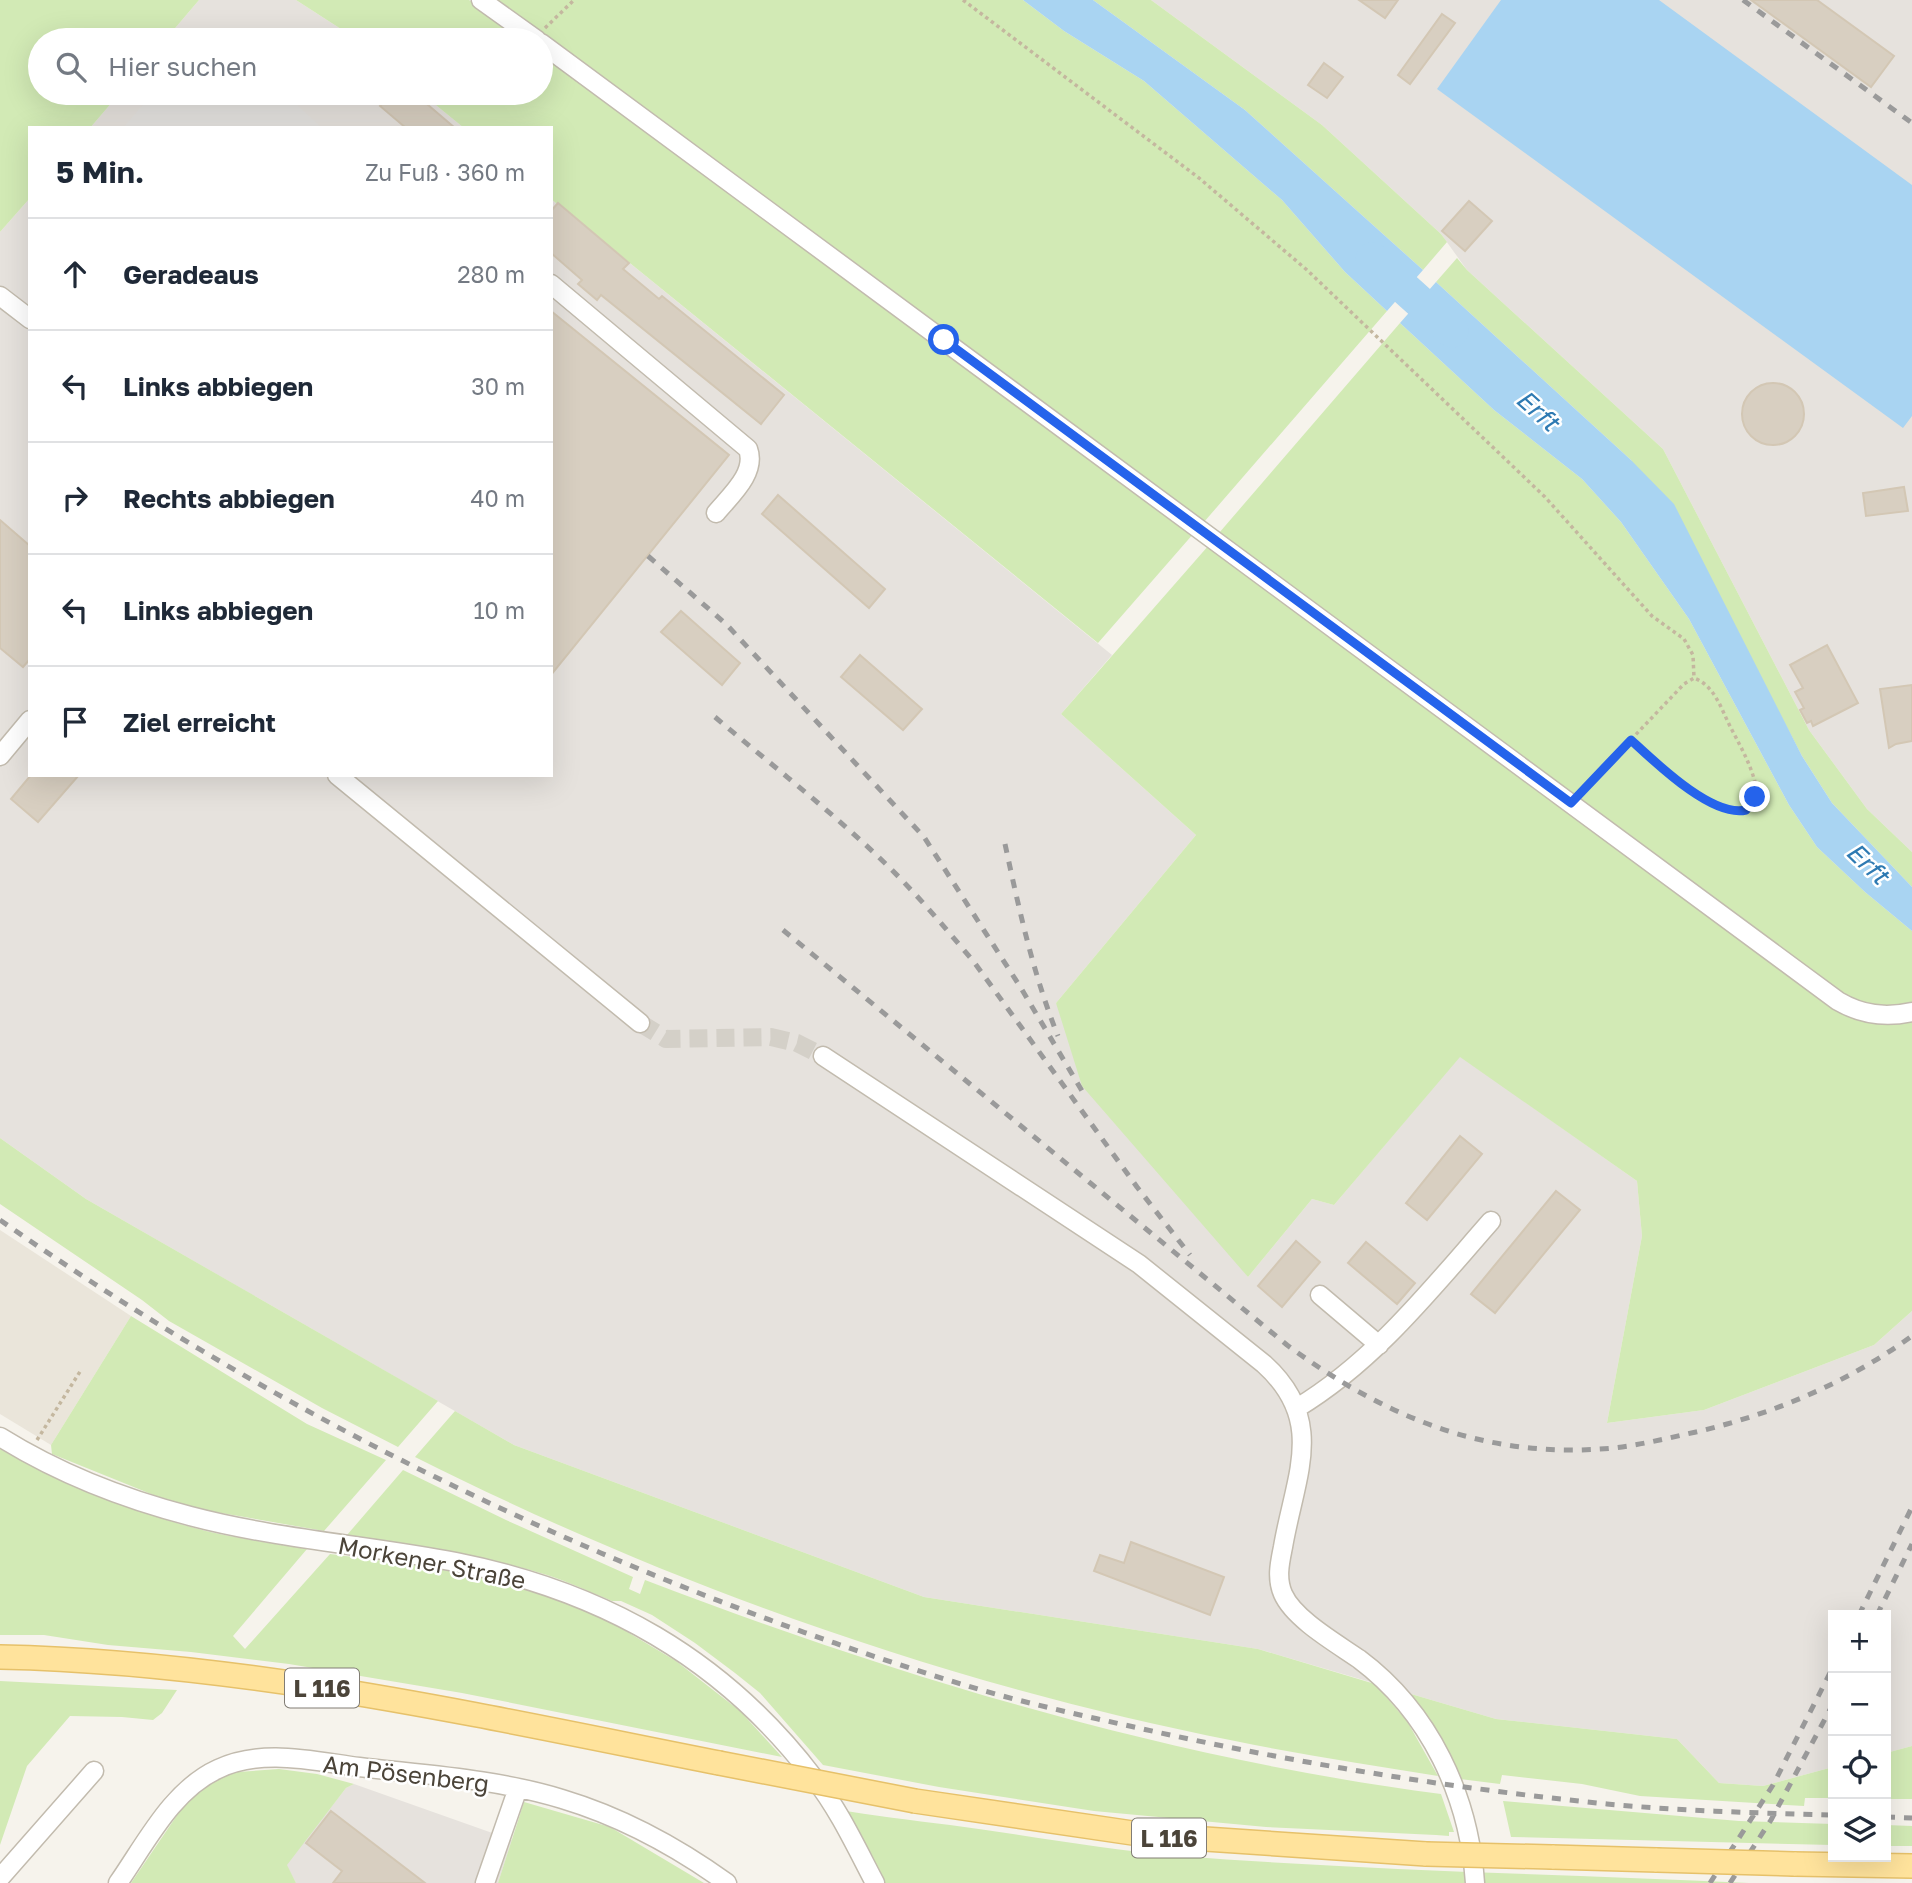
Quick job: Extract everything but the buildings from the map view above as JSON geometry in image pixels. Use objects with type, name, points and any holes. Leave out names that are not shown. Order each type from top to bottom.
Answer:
[{"type":"main road","name":"L 116","points":[[0,1657],[160,1667],[340,1690],[440,1707],[915,1801],[1146,1835],[1426,1854],[1912,1866]]},
{"type":"street","points":[[481,0],[520,28]]},
{"type":"street","points":[[553,52],[1838,1001],[1855,1010],[1878,1015],[1912,1012]]},
{"type":"street","points":[[553,286],[748,449],[750,461],[746,475],[716,513]]},
{"type":"street","points":[[0,296],[28,317]]},
{"type":"street","points":[[0,756],[28,722]]},
{"type":"street","points":[[339,777],[640,1023]]},
{"type":"street","points":[[823,1056],[1149,1272],[1270,1370],[1289,1391],[1302,1429],[1302,1452],[1279,1565],[1282,1592],[1297,1613],[1383,1679],[1421,1723],[1440,1754],[1459,1800],[1469,1840],[1475,1883]]},
{"type":"street","points":[[1297,1408],[1337,1380],[1379,1345],[1491,1221]]},
{"type":"street","points":[[1321,1295],[1379,1345]]},
{"type":"street","name":"Morkener Straße","points":[[0,1437],[29,1454],[89,1481],[190,1516],[294,1537],[474,1566],[547,1586],[591,1602],[640,1626],[716,1676],[763,1719],[815,1779],[840,1818],[875,1883]]},
{"type":"street","name":"Am Pösenberg","points":[[118,1883],[188,1788],[207,1774],[232,1763],[277,1757],[468,1779],[561,1798],[631,1826],[677,1850],[727,1883]]},
{"type":"street","points":[[0,1878],[93,1771]]},
{"type":"street","points":[[485,1883],[518,1788]]},
{"type":"path","points":[[548,28],[574,0]]},
{"type":"path","points":[[963,0],[1199,178],[1307,270],[1545,498],[1652,616],[1684,639],[1693,655],[1695,678]]},
{"type":"path","points":[[1571,803],[1684,684],[1695,678]]},
{"type":"path","points":[[1631,740],[1662,770],[1708,802],[1733,813],[1746,810],[1757,790],[1751,766],[1721,706],[1707,685],[1695,678]]},
{"type":"path","points":[[29,1454],[81,1370]]},
{"type":"shaded area","points":[[199,0],[296,0],[339,28],[175,28]]},
{"type":"shaded area","points":[[1151,0],[1912,0],[1912,852],[1867,809],[1809,730],[1663,449],[1467,270],[1441,234],[1322,125]]},
{"type":"shaded area","points":[[110,105],[436,105],[462,126],[92,126]]},
{"type":"shaded area","points":[[143,105],[297,105],[320,126],[125,126]]},
{"type":"shaded area","points":[[28,200],[28,777],[553,777],[553,201],[1112,655],[1061,714],[1196,835],[1056,1003],[1248,1277],[1312,1199],[1334,1205],[1460,1056],[1637,1181],[1642,1236],[1607,1423],[1704,1410],[1874,1345],[1912,1311],[1912,1746],[1891,1752],[1891,1610],[1828,1610],[1828,1768],[1763,1786],[1719,1783],[1677,1739],[1496,1719],[1258,1649],[924,1597],[514,1445],[86,1199],[0,1138],[0,232]]},
{"type":"shaded area","points":[[0,1230],[131,1316],[51,1445],[0,1414]]},
{"type":"shaded area","points":[[354,1784],[512,1840],[498,1883],[296,1883],[286,1865],[346,1788]]},
{"type":"green space","points":[[0,0],[199,0],[175,28],[28,28],[28,105],[110,105],[92,126],[28,126],[28,200],[0,232]]},
{"type":"green space","points":[[296,0],[469,0],[510,28],[339,28]]},
{"type":"green space","points":[[490,0],[1023,0],[1064,31],[1144,81],[1282,200],[1345,272],[1387,311],[1204,522],[553,46],[553,28],[528,28]]},
{"type":"green space","points":[[1093,0],[1151,0],[1322,125],[1447,242],[1423,270],[1245,110]]},
{"type":"green space","points":[[553,59],[1194,533],[1098,643],[553,201],[553,126],[462,126],[436,105],[553,105]]},
{"type":"green space","points":[[1457,258],[1663,449],[1809,730],[1867,809],[1912,852],[1912,887],[1832,803],[1802,756],[1748,653],[1631,460],[1436,282]]},
{"type":"green space","points":[[1400,323],[1494,410],[1582,479],[1621,522],[1689,619],[1789,805],[1817,847],[1912,931],[1912,1004],[1874,1005],[1838,993],[1358,639],[1219,533]]},
{"type":"green space","points":[[1209,545],[1841,1009],[1912,1018],[1912,1311],[1874,1345],[1704,1410],[1607,1423],[1642,1236],[1637,1181],[1460,1057],[1334,1205],[1312,1199],[1248,1277],[1082,1086],[1056,1003],[1196,835],[1061,714]]},
{"type":"green space","points":[[0,1138],[86,1199],[438,1401],[398,1447],[322,1408],[169,1321],[0,1204]]},
{"type":"green space","points":[[131,1316],[307,1424],[386,1460],[324,1531],[204,1510],[156,1496],[52,1454],[51,1445]]},
{"type":"green space","points":[[455,1411],[514,1445],[924,1597],[1258,1649],[1375,1684],[1407,1721],[1438,1776],[1235,1741],[1023,1691],[919,1661],[713,1589],[612,1548],[415,1457]]},
{"type":"green space","points":[[0,1449],[74,1486],[152,1516],[218,1534],[307,1549],[233,1636],[245,1649],[330,1554],[423,1566],[495,1580],[568,1603],[609,1621],[676,1661],[740,1711],[782,1757],[462,1693],[289,1664],[108,1645],[44,1635],[0,1635]]},
{"type":"green space","points":[[403,1470],[633,1577],[629,1589],[640,1594],[645,1580],[839,1650],[938,1682],[1138,1737],[1340,1779],[1441,1794],[1454,1832],[1449,1832],[1449,1836],[1266,1827],[1094,1811],[939,1787],[823,1765],[760,1693],[695,1643],[652,1615],[621,1601],[612,1601],[522,1568],[447,1551],[347,1535]]},
{"type":"green space","points":[[0,1681],[177,1690],[162,1713],[153,1720],[70,1716],[27,1766],[0,1845]]},
{"type":"green space","points":[[1411,1694],[1496,1719],[1677,1739],[1719,1783],[1763,1786],[1828,1768],[1828,1798],[1805,1798],[1804,1806],[1640,1796],[1582,1784],[1502,1775],[1500,1784],[1460,1779],[1445,1746]]},
{"type":"green space","points":[[1912,1746],[1912,1799],[1891,1799],[1891,1752]]},
{"type":"green space","points":[[279,1769],[317,1774],[354,1784],[346,1788],[287,1865],[296,1883],[131,1883],[184,1805],[223,1773]]},
{"type":"green space","points":[[1503,1801],[1739,1821],[1828,1824],[1828,1845],[1511,1837]]},
{"type":"green space","points":[[524,1802],[610,1827],[704,1883],[498,1883]]},
{"type":"green space","points":[[835,1809],[1181,1856],[1394,1869],[1749,1883],[876,1883]]},
{"type":"green space","points":[[1891,1825],[1912,1826],[1912,1846],[1891,1846]]},
{"type":"water","points":[[1023,0],[1093,0],[1245,110],[1423,270],[1387,311],[1345,272],[1282,200],[1144,81],[1064,31]]},
{"type":"water","points":[[1501,0],[1659,0],[1912,185],[1912,416],[1903,428],[1437,89]]},
{"type":"water","points":[[1436,282],[1631,460],[1674,504],[1802,756],[1832,803],[1912,887],[1912,931],[1817,847],[1789,805],[1689,619],[1621,522],[1582,479],[1494,410],[1400,323]]},
{"type":"waterway","name":"Erft","points":[[1372,259],[1452,331]]},
{"type":"tunnel","points":[[640,1023],[666,1039],[771,1037],[797,1043],[823,1056]]},
{"type":"railway","points":[[1743,0],[1912,123]]},
{"type":"railway","points":[[648,556],[726,624],[924,837],[1021,988],[1085,1096]]},
{"type":"railway","points":[[715,717],[849,830],[891,869],[933,914],[974,962],[1137,1187],[1190,1255]]},
{"type":"railway","points":[[1005,844],[1034,965],[1058,1036]]},
{"type":"railway","points":[[783,930],[1287,1345],[1362,1394],[1440,1428],[1481,1440],[1523,1447],[1567,1450],[1613,1448],[1644,1443],[1725,1425],[1781,1406],[1862,1368],[1912,1336]]},
{"type":"railway","points":[[0,1220],[111,1295],[225,1364],[342,1429],[462,1490],[584,1546],[833,1643],[961,1684],[1035,1704],[1216,1745],[1327,1766],[1495,1791],[1607,1804],[1828,1815]]},
{"type":"railway","points":[[1861,1610],[1912,1507]]},
{"type":"railway","points":[[1879,1610],[1912,1544]]},
{"type":"railway","points":[[1710,1883],[1773,1785],[1830,1673]]},
{"type":"railway","points":[[1730,1883],[1771,1820],[1828,1713]]},
{"type":"railway","points":[[1891,1817],[1912,1818]]},
{"type":"route","points":[[944,340],[1571,803],[1631,740],[1662,770],[1708,802],[1733,813],[1746,810],[1755,797]]}]
